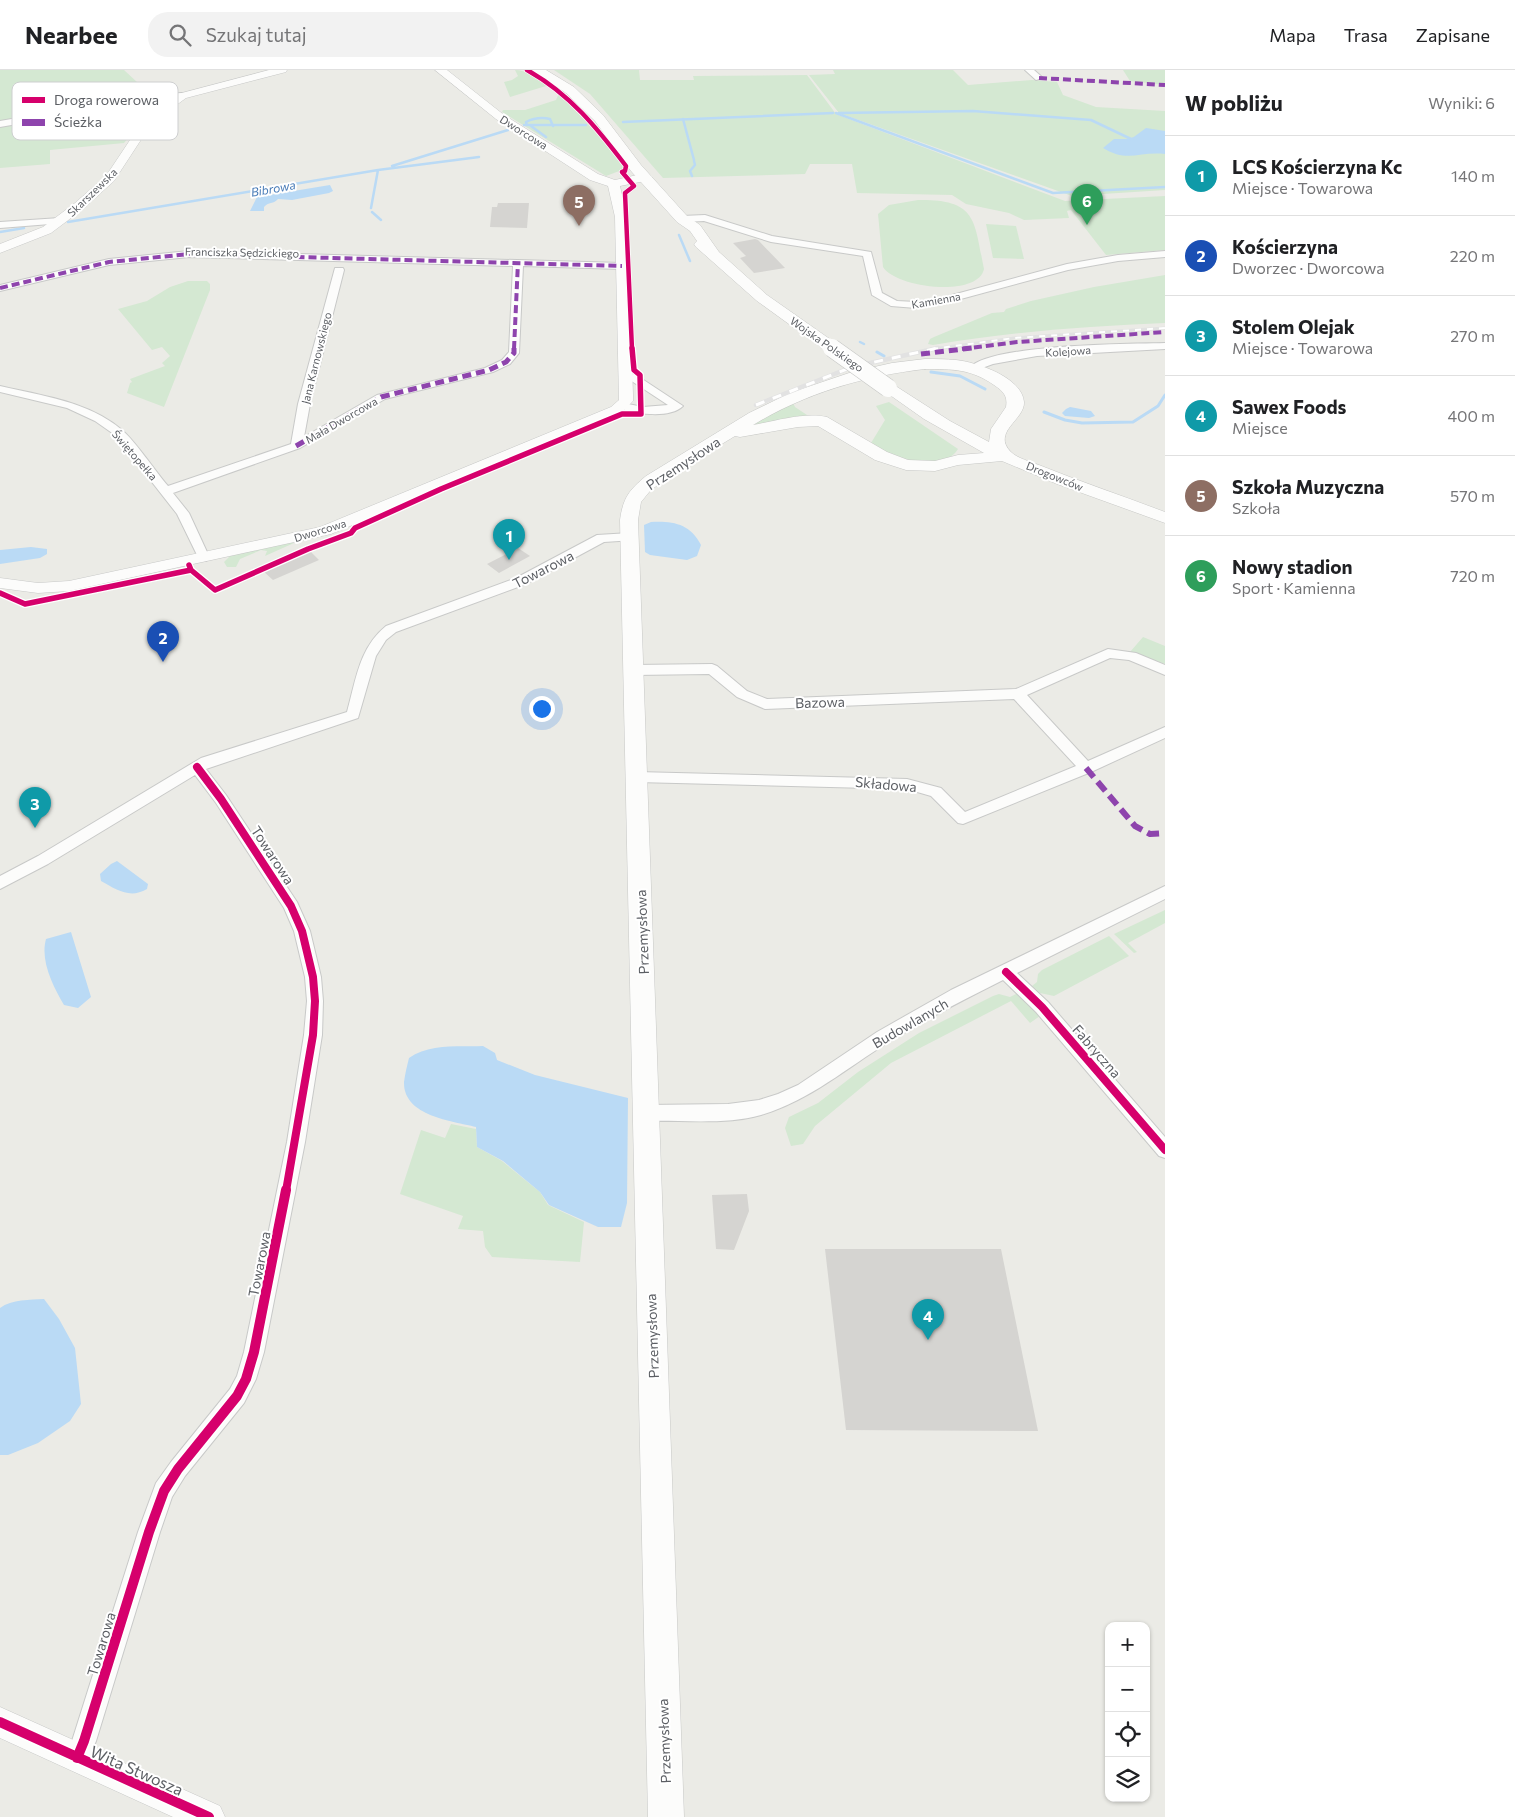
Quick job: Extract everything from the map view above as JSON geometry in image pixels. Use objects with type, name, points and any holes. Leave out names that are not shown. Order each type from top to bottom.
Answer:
[{"type":"main road","name":"Wojska Polskiego","points":[[538,70],[558,82],[581,100],[599,118],[636,168],[682,219],[688,232],[762,298],[888,388],[955,430]]},
{"type":"main road","name":"Wojska Polskiego","points":[[545,70],[583,95],[603,114],[644,166],[646,177]]},
{"type":"main road","name":"Przemysłowa","points":[[666,1817],[630,537],[632,500],[643,488],[732,430],[773,406],[849,379],[906,366],[935,363],[974,368],[993,376],[1010,390],[1015,406],[997,433],[998,443],[1005,456]]},
{"type":"main road","points":[[795,397],[804,410],[821,421],[881,456],[906,465],[935,466],[958,460],[1005,456]]},
{"type":"main road","points":[[795,397],[814,402],[836,418],[862,444]]},
{"type":"main road","points":[[958,460],[963,450],[955,430],[982,426],[1008,419]]},
{"type":"main road","points":[[732,430],[743,433],[781,424],[821,421]]},
{"type":"main road","name":"Drogowców","points":[[955,430],[1005,456],[1165,518]]},
{"type":"street","name":"Skarszewska","points":[[178,99],[201,90],[282,70]]},
{"type":"street","name":"Dworcowa","points":[[440,70],[500,117],[594,177],[614,184]]},
{"type":"street","points":[[1028,70],[1039,78]]},
{"type":"street","points":[[178,96],[182,96]]},
{"type":"street","name":"Skarszewska","points":[[0,249],[47,230],[60,221],[110,178],[135,140]]},
{"type":"street","points":[[646,177],[614,184],[613,189],[620,211],[626,377],[626,401],[623,406],[641,410],[668,409],[677,406]]},
{"type":"street","name":"Kamienna","points":[[682,219],[705,218],[771,239],[867,254],[877,295],[887,302],[909,306],[942,301],[1067,267],[1118,258],[1165,254]]},
{"type":"street","name":"Skarszewska","points":[[0,224],[60,221]]},
{"type":"street","name":"Franciszka Sędzickiego","points":[[0,284],[118,257],[180,251],[278,252],[488,262]]},
{"type":"street","name":"Franciszka Sędzickiego","points":[[0,288],[109,262],[173,254],[212,253],[622,266]]},
{"type":"street","name":"Mała Dworcowa","points":[[166,491],[296,446],[381,397],[489,370],[506,362],[514,353],[518,262]]},
{"type":"street","name":"Jana Karnowskiego","points":[[296,446],[339,270]]},
{"type":"street","name":"Kolejowa","points":[[974,368],[990,360],[1038,353],[1165,346]]},
{"type":"street","points":[[626,377],[632,377],[687,412]]},
{"type":"street","name":"Świętopełka","points":[[0,389],[57,402],[84,411],[99,419],[125,440],[183,513],[202,554],[206,557]]},
{"type":"street","name":"Dworcowa","points":[[0,583],[38,588],[70,586],[325,530],[623,406]]},
{"type":"street","name":"Towarowa","points":[[0,883],[43,860],[218,756],[353,715],[372,648],[380,637],[395,627],[521,581],[601,538],[630,537]]},
{"type":"street","name":"Bazowa","points":[[634,670],[712,669],[742,694],[765,704],[1018,694],[1108,653],[1131,656],[1165,670]]},
{"type":"street","points":[[1018,694],[1086,768]]},
{"type":"street","name":"Składowa","points":[[637,777],[907,784],[936,792],[963,819],[1086,768],[1165,732]]},
{"type":"street","name":"Towarowa","points":[[77,1758],[84,1741],[148,1532],[164,1491],[178,1469],[232,1403],[246,1379],[254,1352],[296,1142],[313,1035],[315,1000],[313,976],[302,931],[291,906],[224,804],[197,767]]},
{"type":"street","name":"Budowlanych","points":[[647,1113],[728,1112],[759,1108],[783,1100],[804,1090],[883,1037],[958,995],[1165,892]]},
{"type":"street","name":"Fabryczna","points":[[1006,972],[1042,1007],[1165,1150]]},
{"type":"street","name":"Wita Stwosza","points":[[0,1722],[209,1817]]},
{"type":"green space","points":[[0,70],[124,70],[137,82],[12,82],[12,120],[0,122]]},
{"type":"green space","points":[[515,70],[534,76],[545,82],[546,86],[510,97],[504,82],[518,76]]},
{"type":"green space","points":[[554,70],[639,70],[640,80],[694,80],[693,76],[807,75],[836,114],[1065,201],[1165,196],[1165,250],[1106,255],[1071,210],[1067,211],[1069,218],[1024,220],[1009,213],[966,204],[952,195],[857,193],[852,164],[810,164],[805,174],[663,178],[590,94]]},
{"type":"green space","points":[[833,70],[953,70],[968,85],[1032,80],[1057,82],[1063,95],[1096,107],[1165,111],[1165,190],[1072,196],[839,113],[809,75],[835,74]]},
{"type":"green space","points":[[1123,70],[1165,70],[1165,85],[1130,81]]},
{"type":"green space","points":[[560,91],[589,119],[624,166],[622,170],[606,176],[502,112],[503,110],[525,110],[556,100]]},
{"type":"green space","points":[[12,123],[12,140],[127,140],[124,143],[50,150],[50,164],[0,168],[0,125]]},
{"type":"green space","points":[[918,200],[952,204],[963,209],[970,216],[975,226],[984,269],[978,278],[968,284],[953,287],[936,287],[919,285],[903,280],[891,274],[883,267],[878,214],[889,205]]},
{"type":"green space","points":[[986,224],[1016,226],[1024,259],[993,258]]},
{"type":"green space","points":[[1165,275],[1165,323],[1049,330],[990,336],[933,345],[928,344],[930,339],[934,337],[992,313],[1004,312],[1006,309],[1031,301],[1094,287]]},
{"type":"green space","points":[[188,281],[207,281],[210,284],[210,290],[164,407],[127,393],[132,382],[130,379],[165,366],[162,363],[170,356],[162,347],[152,350],[118,309],[147,301],[170,287]]},
{"type":"green space","points":[[889,402],[958,449],[950,457],[940,461],[928,462],[890,454],[871,443],[885,420],[876,406]]},
{"type":"green space","points":[[793,403],[795,407],[816,421],[744,427]]},
{"type":"green space","points":[[294,543],[265,556],[267,551],[261,550],[240,559],[236,567],[227,567],[224,562],[231,555]]},
{"type":"green space","points":[[1143,637],[1165,646],[1165,664],[1130,652]]},
{"type":"green space","points":[[1165,910],[1165,923],[1128,943],[1137,952],[1134,953],[1114,934]]},
{"type":"green space","points":[[1109,936],[1129,956],[1054,996],[1040,993],[1032,986],[1037,982],[1038,974],[1042,970]]},
{"type":"green space","points":[[1018,993],[1040,1016],[1030,1023],[1011,1001],[891,1063],[815,1126],[803,1144],[791,1146],[785,1128],[789,1117],[818,1103],[858,1072],[919,1033],[993,996],[999,994],[1010,997]]},
{"type":"green space","points":[[451,1124],[476,1129],[477,1147],[502,1161],[540,1192],[548,1205],[584,1222],[580,1262],[492,1257],[485,1247],[483,1231],[458,1229],[463,1216],[400,1194],[421,1130],[445,1138]]},
{"type":"water","points":[[1146,128],[1165,131],[1165,154],[1127,156],[1119,155],[1103,148],[1114,139],[1131,139]]},
{"type":"water","points":[[330,185],[333,191],[329,193],[292,200],[278,199],[266,205],[264,211],[250,211],[257,197]]},
{"type":"water","points":[[1070,407],[1091,411],[1095,416],[1089,418],[1065,416],[1062,413]]},
{"type":"water","points":[[651,522],[674,523],[692,532],[701,545],[697,556],[687,560],[650,555],[645,552],[644,525]]},
{"type":"water","points":[[31,547],[47,549],[47,554],[40,558],[0,564],[0,550]]},
{"type":"water","points":[[117,861],[148,884],[147,889],[141,892],[129,893],[118,890],[101,881],[100,874]]},
{"type":"water","points":[[71,932],[91,997],[78,1008],[64,1005],[52,982],[45,956],[46,939]]},
{"type":"water","points":[[483,1046],[495,1053],[497,1060],[535,1075],[628,1098],[627,1203],[621,1227],[598,1227],[549,1205],[540,1192],[503,1161],[477,1147],[476,1127],[431,1115],[411,1103],[406,1093],[404,1082],[409,1058],[417,1053],[435,1048]]},
{"type":"water","points":[[44,1299],[59,1319],[75,1348],[81,1404],[70,1421],[38,1443],[8,1455],[0,1455],[0,1308],[16,1301]]},
{"type":"building","points":[[498,203],[529,203],[527,228],[490,227],[492,207],[497,207]]},
{"type":"building","points":[[755,239],[785,268],[754,273],[740,258],[746,256],[733,243]]},
{"type":"building","points":[[518,548],[530,556],[499,573],[487,564]]},
{"type":"building","points":[[309,550],[319,560],[273,580],[263,571]]},
{"type":"building","points":[[747,1194],[749,1211],[734,1250],[716,1249],[712,1195]]},
{"type":"building","points":[[825,1249],[1001,1249],[1038,1431],[846,1430]]},
{"type":"waterway","points":[[839,113],[973,111],[1091,120],[1131,139],[1137,138]]},
{"type":"waterway","points":[[683,119],[833,113]]},
{"type":"waterway","points":[[836,113],[1053,193],[1165,187]]},
{"type":"waterway","points":[[527,125],[526,122],[538,118],[550,119],[553,125]]},
{"type":"waterway","points":[[623,122],[683,119]]},
{"type":"waterway","points":[[683,119],[694,160]]},
{"type":"waterway","points":[[527,125],[553,125]]},
{"type":"waterway","points":[[553,125],[586,125]]},
{"type":"waterway","points":[[531,126],[546,137]]},
{"type":"waterway","points":[[392,166],[508,130]]},
{"type":"waterway","name":"Bibrowa","points":[[378,170],[479,157]]},
{"type":"waterway","points":[[692,176],[690,171],[695,165],[694,161]]},
{"type":"waterway","name":"Bibrowa","points":[[68,222],[378,170]]},
{"type":"waterway","points":[[371,208],[378,170]]},
{"type":"waterway","points":[[372,212],[381,220]]},
{"type":"waterway","name":"Bibrowa","points":[[0,232],[24,228]]},
{"type":"waterway","points":[[679,235],[690,261]]},
{"type":"waterway","name":"Bibrowa","points":[[860,342],[864,344]]},
{"type":"waterway","name":"Bibrowa","points":[[877,352],[884,356]]},
{"type":"waterway","name":"Bibrowa","points":[[931,372],[960,376],[985,389]]},
{"type":"waterway","name":"Bibrowa","points":[[1044,412],[1065,420],[1082,423],[1133,422],[1158,406],[1165,395]]},
{"type":"railway","points":[[936,348],[1014,338],[1165,328]]},
{"type":"railway","points":[[756,405],[852,367],[936,348]]},
{"type":"marked path","points":[[1039,78],[1165,85]]},
{"type":"marked path","points":[[0,288],[109,262],[189,254],[622,266]]},
{"type":"marked path","points":[[296,446],[381,397],[489,370],[506,362],[514,353],[518,262]]},
{"type":"marked path","points":[[921,354],[1017,342],[1165,332]]},
{"type":"marked path","points":[[1086,768],[1135,826],[1150,834],[1165,833]]},
{"type":"cycle path","points":[[189,565],[191,570],[215,590],[308,549],[351,533],[355,528],[441,489],[622,414],[641,414],[640,375],[634,370],[633,366],[625,193],[634,186],[622,172],[625,171],[626,166],[571,100],[558,89],[527,70]]},
{"type":"cycle path","points":[[0,593],[25,604],[191,570]]},
{"type":"cycle path","points":[[77,1758],[84,1741],[149,1532],[164,1491],[178,1469],[237,1396],[246,1379],[254,1352],[296,1142],[313,1035],[315,1001],[313,977],[302,931],[291,906],[221,799],[197,767]]},
{"type":"cycle path","points":[[1006,972],[1042,1007],[1165,1150]]},
{"type":"cycle path","points":[[0,1722],[209,1817]]},
{"type":"place","name":"Nowy stadion","points":[[1087,225]]},
{"type":"place","name":"Szkoła Muzyczna","points":[[579,226]]},
{"type":"place","name":"LCS Kościerzyna Kc","points":[[509,560]]},
{"type":"place","name":"Kościerzyna","points":[[163,662]]},
{"type":"place","name":"Stolem Olejak","points":[[35,828]]},
{"type":"place","name":"Sawex Foods","points":[[928,1340]]}]
